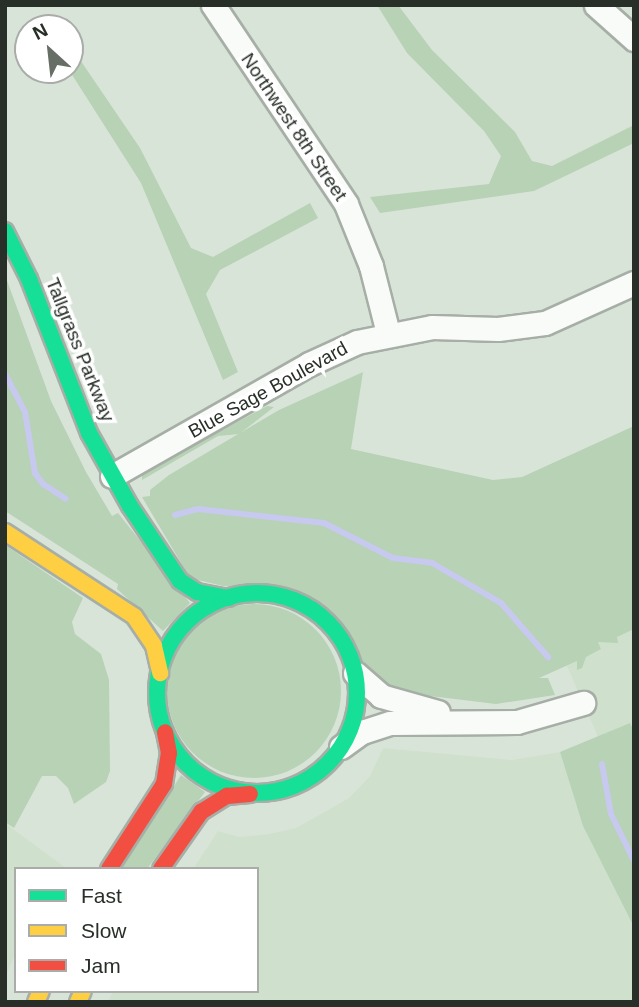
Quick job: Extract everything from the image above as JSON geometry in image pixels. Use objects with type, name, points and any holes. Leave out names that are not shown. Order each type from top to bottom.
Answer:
[{"type":"street","name":"Northwest 8th Street","points":[[213,5],[346,204],[371,266],[388,333]]},
{"type":"street","points":[[596,5],[634,39]]},
{"type":"street","name":"Tallgrass Parkway","points":[[5,231],[38,302],[68,384],[112,476],[180,581],[197,592],[228,598]]},
{"type":"street","name":"Blue Sage Boulevard","points":[[112,476],[309,364],[388,333],[545,323],[634,283]]},
{"type":"street","points":[[5,532],[134,616],[154,646],[160,673],[158,701],[169,753],[164,784],[110,867]]},
{"type":"street","points":[[160,673],[183,626],[228,598],[274,595],[316,612],[342,639],[355,673],[356,711],[341,747]]},
{"type":"street","points":[[355,673],[370,688],[395,701],[493,723]]},
{"type":"street","points":[[162,867],[212,803],[227,796],[264,792],[307,778],[362,732],[390,723],[493,723],[550,716],[583,703]]},
{"type":"street","points":[[164,729],[183,760],[212,781],[264,792]]},
{"type":"shaded area","points":[[377,5],[398,5],[432,50],[515,132],[532,161],[552,166],[634,125],[634,143],[534,191],[380,213],[370,197],[489,184],[501,156],[484,131],[407,53]]},
{"type":"shaded area","points":[[84,66],[140,148],[191,248],[213,257],[310,203],[318,218],[220,270],[206,294],[238,372],[223,380],[141,183],[78,84],[84,84]]},
{"type":"shaded area","points":[[5,275],[51,401],[86,472],[112,516],[118,513],[190,603],[163,631],[117,589],[118,584],[5,511]]},
{"type":"shaded area","points":[[363,372],[351,449],[493,480],[522,477],[634,426],[634,629],[617,637],[618,643],[598,642],[601,649],[586,657],[582,668],[577,670],[577,661],[539,678],[548,678],[555,695],[496,704],[389,691],[362,667],[340,623],[309,597],[276,585],[223,586],[190,578],[142,497],[150,496],[150,490],[169,475],[279,410]]},
{"type":"shaded area","points":[[267,406],[274,407],[239,434],[218,436],[142,480],[142,473]]},
{"type":"shaded area","points":[[634,445],[634,731],[630,723],[598,737],[567,666],[601,649],[532,492]]},
{"type":"shaded area","points":[[5,545],[83,598],[72,622],[75,634],[101,654],[109,680],[110,771],[106,782],[74,804],[68,788],[56,776],[42,776],[14,828],[5,822]]},
{"type":"shaded area","points":[[254,604],[287,610],[316,629],[335,658],[341,691],[335,724],[316,753],[287,772],[254,778],[221,772],[192,753],[173,724],[167,691],[173,658],[192,629],[221,610]]},
{"type":"shaded area","points":[[630,723],[634,731],[634,927],[583,826],[560,752]]},
{"type":"shaded area","points":[[383,748],[512,760],[560,752],[583,826],[634,927],[634,1002],[108,1002],[112,993],[259,993],[259,867],[194,867],[218,831],[240,837],[296,828],[349,798],[370,776]]},
{"type":"shaded area","points":[[181,775],[205,792],[149,867],[122,867]]},
{"type":"shaded area","points":[[5,823],[65,867],[14,867],[14,957],[5,978]]},
{"type":"waterway","points":[[5,374],[25,412],[35,473],[43,484],[66,499]]},
{"type":"waterway","points":[[175,515],[198,509],[324,523],[393,558],[432,563],[501,603],[548,657]]},
{"type":"waterway","points":[[602,764],[611,814],[634,861]]},
{"type":"traffic: fast","points":[[5,231],[29,279],[89,433],[130,506],[180,581],[197,592],[228,598]]},
{"type":"traffic: fast","points":[[257,593],[295,601],[312,610],[327,623],[340,638],[349,655],[357,693],[349,731],[340,748],[327,763],[312,776],[295,785],[257,793],[219,785],[202,776],[187,763],[174,748],[165,731],[157,693],[165,655],[174,638],[187,623],[202,610],[219,601],[257,593]]},
{"type":"traffic: slow","points":[[5,532],[134,616],[154,646],[160,673]]},
{"type":"traffic: slow","points":[[36,1002],[40,993]]},
{"type":"traffic: slow","points":[[78,1002],[82,993]]},
{"type":"traffic: jam","points":[[110,867],[164,784],[169,753],[165,732]]},
{"type":"traffic: jam","points":[[162,867],[201,812],[227,796],[250,794]]}]
